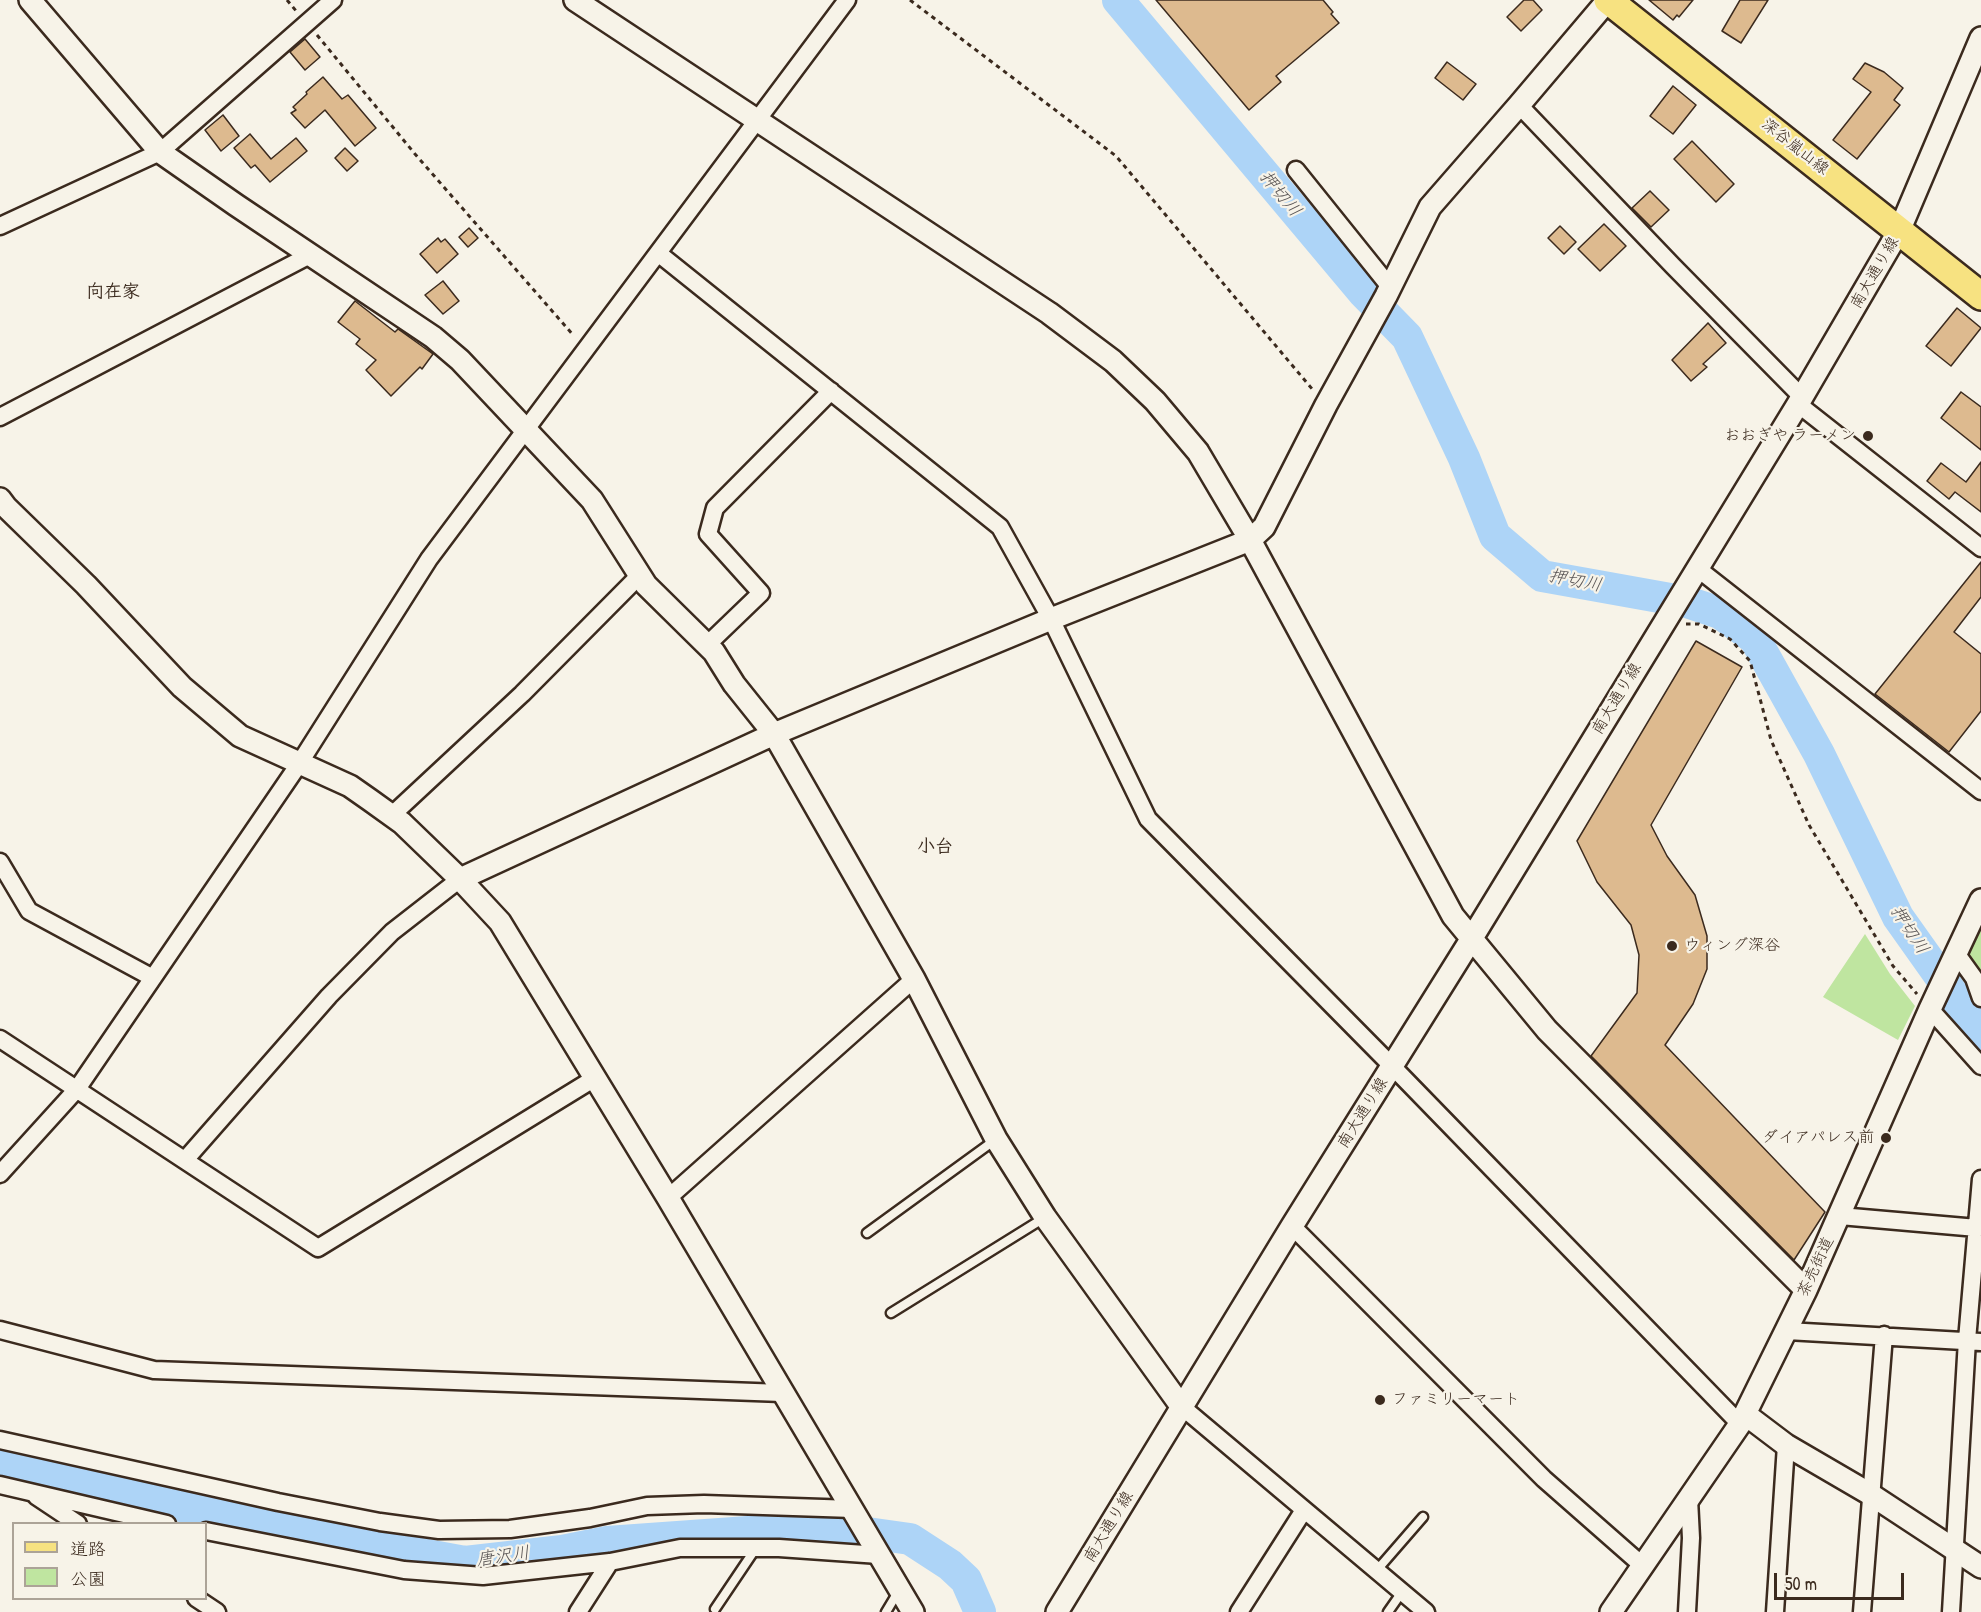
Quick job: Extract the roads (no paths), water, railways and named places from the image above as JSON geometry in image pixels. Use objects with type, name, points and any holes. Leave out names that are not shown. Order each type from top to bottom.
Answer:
[{"type":"main road","name":"深谷嵐山線","points":[[1608,0],[1900,229],[1981,296]]},
{"type":"street","points":[[30,0],[160,152],[433,337],[460,360],[592,500],[646,585],[714,652],[734,684],[774,734],[914,979],[996,1139],[1044,1217],[1181,1406],[1426,1612]]},
{"type":"street","points":[[0,226],[160,152],[333,0]]},
{"type":"street","points":[[575,0],[1049,313],[1113,361],[1155,401],[1198,452],[1250,540],[1453,916],[1547,1030],[1806,1290]]},
{"type":"street","points":[[0,1173],[77,1089],[299,764],[429,559],[847,0]]},
{"type":"street","points":[[185,1160],[329,996],[392,932],[460,879],[774,734],[1051,619],[1250,540],[1264,527],[1430,207],[1608,0]]},
{"type":"street","name":"南大通り線","points":[[1058,1612],[1181,1406],[1472,938],[1800,401],[1900,229],[1979,48]]},
{"type":"street","points":[[1520,105],[1800,401],[1981,548]]},
{"type":"street","points":[[1296,170],[1388,291]]},
{"type":"street","points":[[658,253],[1000,527],[1051,619],[1148,819],[1742,1419],[1870,1494],[1981,1567]]},
{"type":"street","points":[[0,417],[310,255]]},
{"type":"street","points":[[707,645],[761,593],[708,534],[715,507],[831,391]]},
{"type":"street","points":[[2,507],[86,585],[182,687],[240,736],[350,786],[402,823],[460,879],[500,922],[668,1198],[914,1612]]},
{"type":"street","points":[[391,816],[522,694],[640,575]]},
{"type":"street","points":[[1691,577],[1981,791]]},
{"type":"street","points":[[0,862],[29,911],[153,978]]},
{"type":"street","name":"茶売街道","points":[[1611,1612],[1742,1419],[1806,1290],[1932,1004],[1981,900]]},
{"type":"street","points":[[1954,958],[1974,978],[1981,998]]},
{"type":"street","points":[[668,1198],[914,979]]},
{"type":"street","points":[[1932,1004],[1981,1066]]},
{"type":"street","points":[[0,1039],[318,1248],[595,1078]]},
{"type":"street","points":[[1951,1612],[1974,1341],[1977,1228],[1981,1179]]},
{"type":"street","points":[[1840,1216],[1977,1228]]},
{"type":"street","points":[[1292,1226],[1544,1479],[1643,1566]]},
{"type":"street","points":[[0,1330],[154,1370],[782,1392]]},
{"type":"street","points":[[1787,1330],[1974,1341]]},
{"type":"street","points":[[1862,1612],[1884,1335]]},
{"type":"street","points":[[0,1440],[267,1499],[380,1522],[439,1530],[510,1529],[590,1518],[647,1506],[704,1504],[855,1513]]},
{"type":"street","points":[[1775,1612],[1786,1444]]},
{"type":"street","points":[[0,1485],[159,1522]]},
{"type":"street","points":[[25,1490],[75,1522]]},
{"type":"street","points":[[1687,1612],[1691,1538],[1689,1499]]},
{"type":"street","points":[[1239,1612],[1304,1510]]},
{"type":"street","points":[[207,1532],[404,1570],[483,1576],[610,1562],[680,1548],[877,1552]]},
{"type":"street","points":[[578,1612],[610,1562]]},
{"type":"street","points":[[198,1600],[218,1612]]},
{"type":"lane","points":[[867,1233],[996,1139]]},
{"type":"lane","points":[[891,1313],[1044,1217]]},
{"type":"lane","points":[[1377,1570],[1423,1517]]},
{"type":"lane","points":[[715,1609],[756,1548]]},
{"type":"lane","points":[[886,1612],[900,1589]]},
{"type":"lane","points":[[1388,1612],[1402,1592]]},
{"type":"waterway","name":"押切川","points":[[1118,0],[1363,292],[1407,337],[1464,458],[1495,536],[1542,576],[1687,602],[1720,613],[1755,639],[1819,754],[1898,917],[1981,1034]]},
{"type":"waterway","name":"唐沢川","points":[[0,1466],[286,1529],[465,1562],[562,1551],[607,1542],[776,1530],[839,1529],[910,1539],[950,1565],[966,1580],[980,1612]]},
{"type":"place","name":"おおぎや ラーメン","points":[[1868,436]]},
{"type":"place","name":"ウィング深谷","points":[[1672,946]]},
{"type":"place","name":"ダイアパレス前","points":[[1886,1138]]},
{"type":"place","name":"ファミリーマート","points":[[1380,1400]]},
{"type":"district","name":"向在家","points":[[113,292]]},
{"type":"district","name":"小台","points":[[935,847]]}]
